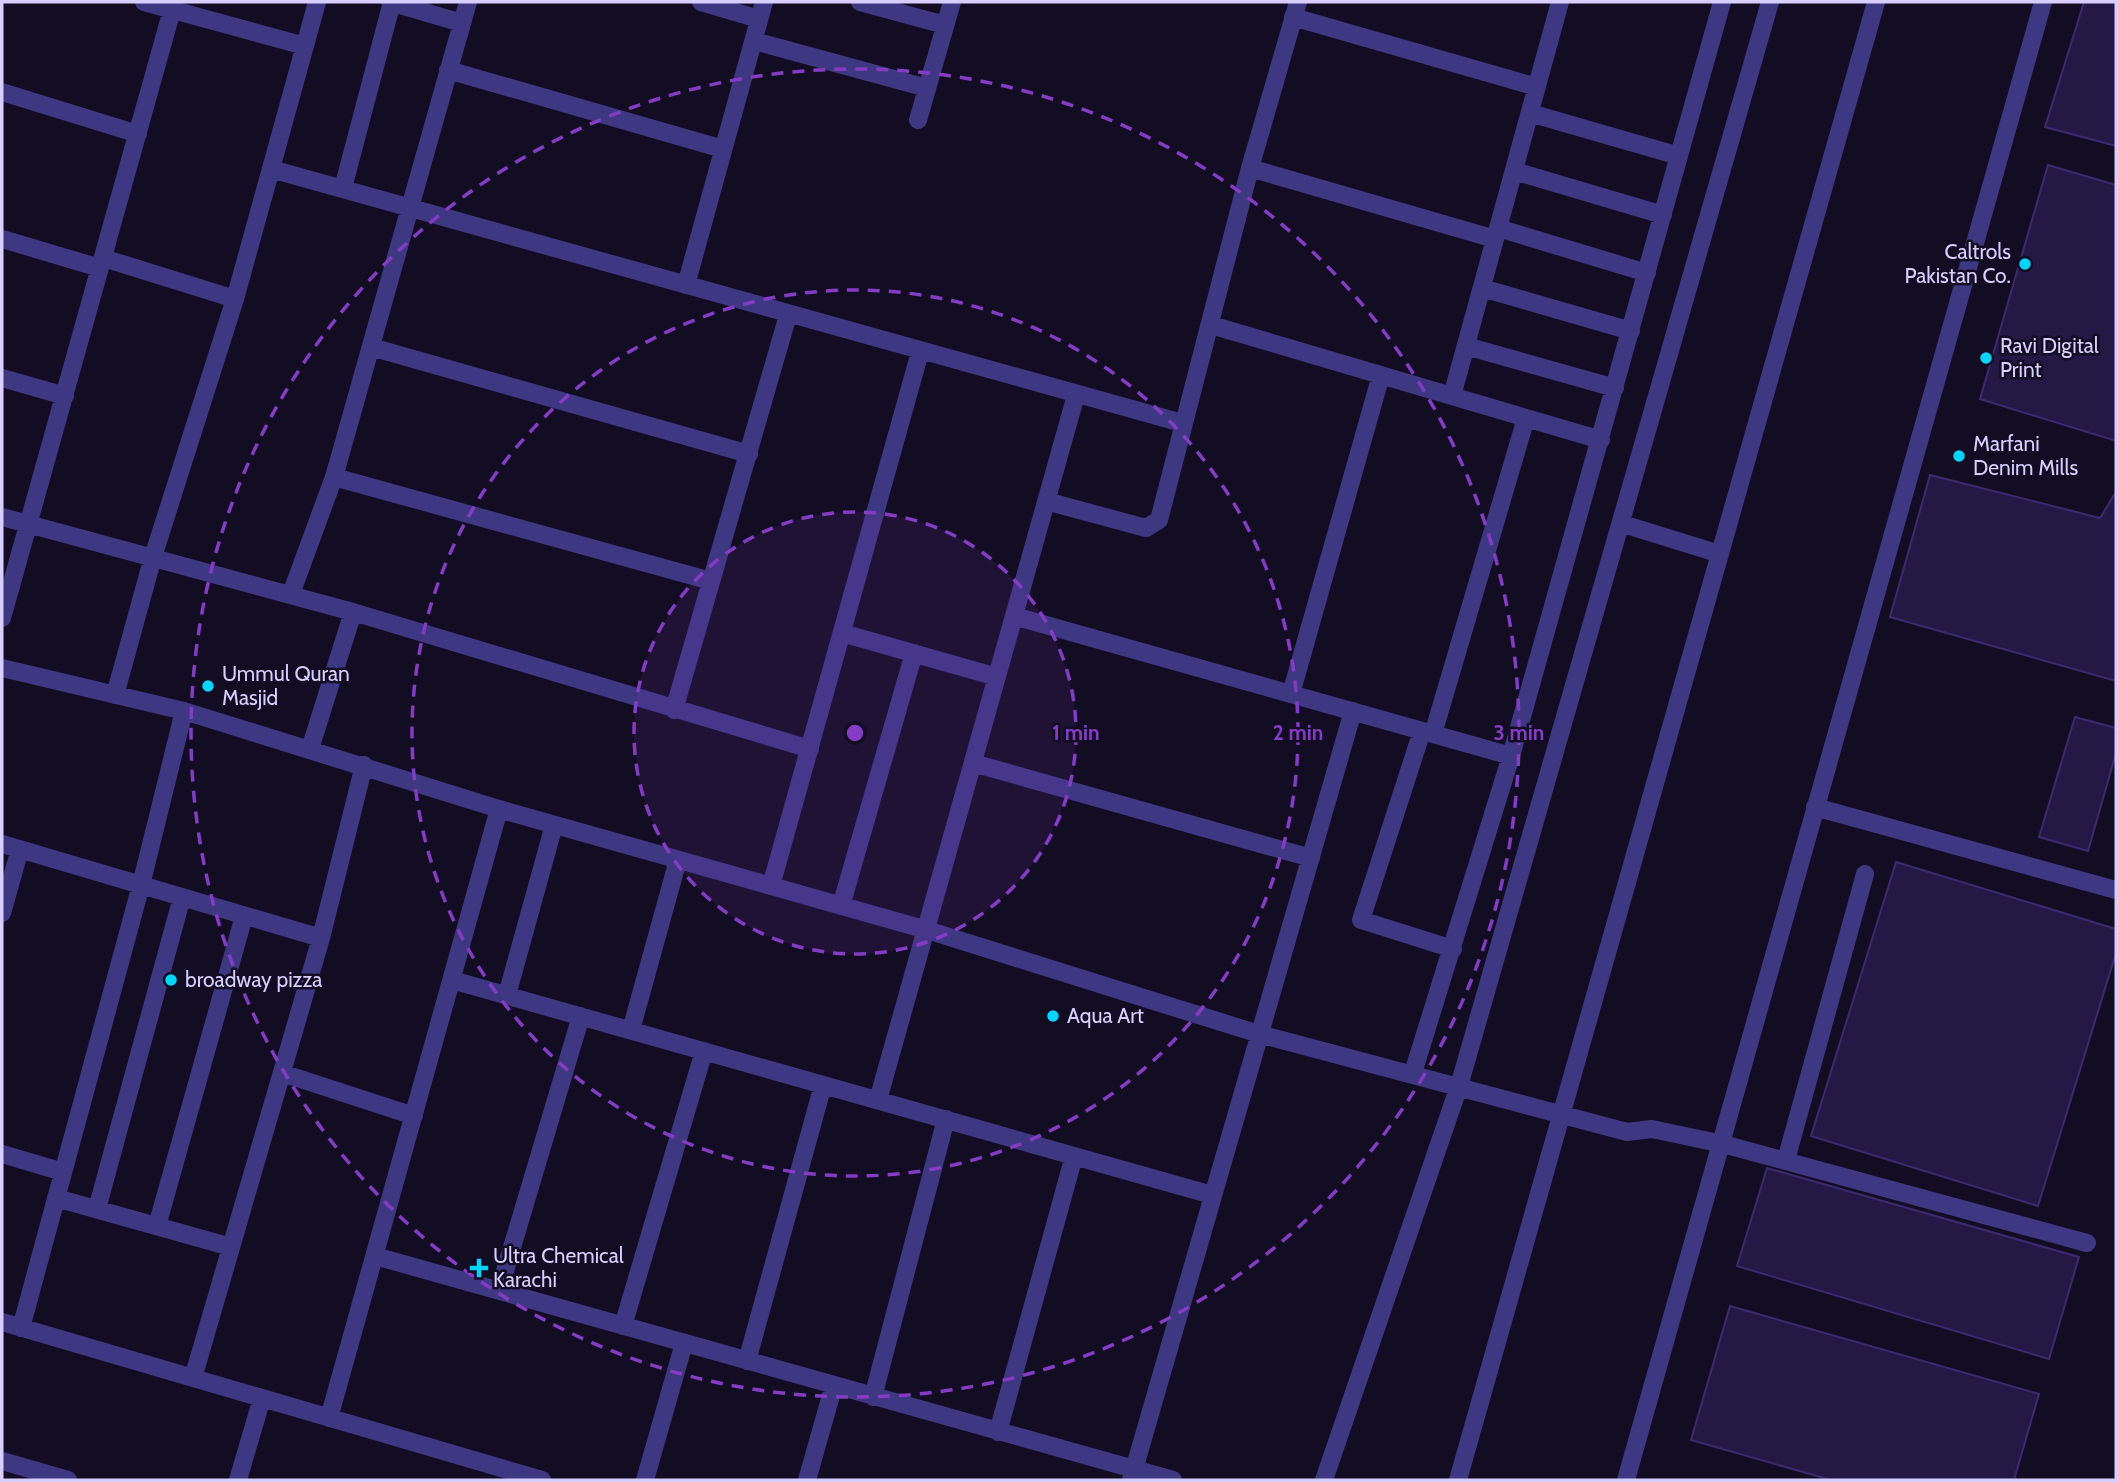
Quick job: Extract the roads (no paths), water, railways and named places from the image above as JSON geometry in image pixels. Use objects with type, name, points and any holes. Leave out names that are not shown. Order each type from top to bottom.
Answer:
[{"type":"street","points":[[144,2],[304,46]]},
{"type":"street","points":[[115,695],[153,557],[235,299],[317,2]]},
{"type":"street","points":[[342,188],[391,2],[462,23]]},
{"type":"street","points":[[291,594],[334,477],[468,2]]},
{"type":"street","points":[[686,285],[762,10],[701,2]]},
{"type":"street","points":[[860,2],[945,25]]},
{"type":"street","points":[[918,120],[952,2]]},
{"type":"street","points":[[1452,396],[1560,2]]},
{"type":"street","points":[[1413,1073],[1511,756],[1722,2]]},
{"type":"street","points":[[1324,1480],[1459,1086],[1770,2]]},
{"type":"street","points":[[1458,1480],[1876,2]]},
{"type":"street","points":[[1626,1480],[1723,1144],[1815,807],[2043,2]]},
{"type":"street","points":[[1046,501],[1146,528],[1159,520],[1182,423],[1211,325],[1295,9],[1537,87]]},
{"type":"street","points":[[2,618],[172,10]]},
{"type":"street","points":[[754,40],[927,88]]},
{"type":"street","points":[[448,70],[723,149]]},
{"type":"street","points":[[2,92],[138,134]]},
{"type":"street","points":[[1530,113],[1679,156]]},
{"type":"street","points":[[1251,168],[1647,273]]},
{"type":"street","points":[[271,169],[1182,423]]},
{"type":"street","points":[[1514,172],[1663,215]]},
{"type":"street","points":[[2,239],[235,299]]},
{"type":"street","points":[[1482,288],[1631,331]]},
{"type":"street","points":[[674,710],[789,315]]},
{"type":"street","points":[[1211,325],[1601,440]]},
{"type":"street","points":[[1466,346],[1615,388]]},
{"type":"street","points":[[371,347],[748,454]]},
{"type":"street","points":[[771,886],[920,352]]},
{"type":"street","points":[[1291,694],[1381,375]]},
{"type":"street","points":[[2,378],[65,396]]},
{"type":"street","points":[[878,1100],[1076,395]]},
{"type":"street","points":[[1453,949],[1361,920],[1427,732],[1526,418]]},
{"type":"street","points":[[334,477],[711,580]]},
{"type":"street","points":[[2,517],[291,594],[810,749]]},
{"type":"street","points":[[1622,524],[1720,554]]},
{"type":"street","points":[[310,749],[353,612]]},
{"type":"street","points":[[1014,616],[1511,756]]},
{"type":"street","points":[[842,633],[997,677]]},
{"type":"street","points":[[841,906],[914,653]]},
{"type":"street","points":[[2,668],[184,711],[499,809],[927,930],[1259,1034],[1627,1132],[1652,1129],[1723,1144],[2087,1243]]},
{"type":"street","points":[[21,1328],[141,885],[184,711]]},
{"type":"street","points":[[1133,1475],[1353,711]]},
{"type":"street","points":[[973,763],[1311,858]]},
{"type":"street","points":[[193,1378],[321,938],[364,765]]},
{"type":"street","points":[[1815,807],[2116,890]]},
{"type":"street","points":[[329,1418],[499,809]]},
{"type":"street","points":[[508,995],[554,825]]},
{"type":"street","points":[[2,844],[321,938]]},
{"type":"street","points":[[2,913],[20,849]]},
{"type":"street","points":[[631,1030],[678,860]]},
{"type":"street","points":[[1786,1160],[1866,874]]},
{"type":"street","points":[[97,1209],[182,897]]},
{"type":"street","points":[[157,1226],[244,916]]},
{"type":"street","points":[[452,980],[1212,1195]]},
{"type":"street","points":[[499,1291],[580,1016]]},
{"type":"street","points":[[624,1326],[704,1051]]},
{"type":"street","points":[[282,1073],[414,1116]]},
{"type":"street","points":[[747,1361],[823,1085]]},
{"type":"street","points":[[873,1396],[946,1119]]},
{"type":"street","points":[[2,1154],[63,1172]]},
{"type":"street","points":[[998,1432],[1074,1156]]},
{"type":"street","points":[[56,1198],[231,1247]]},
{"type":"street","points":[[375,1256],[998,1432],[1133,1475],[1173,1480]]},
{"type":"street","points":[[2,1322],[542,1480]]},
{"type":"street","points":[[645,1480],[684,1343]]},
{"type":"street","points":[[807,1480],[834,1385]]},
{"type":"street","points":[[238,1480],[262,1398]]},
{"type":"street","points":[[2,1461],[68,1480]]},
{"type":"place","name":"Caltrols Pakistan Co.","points":[[2025,264]]},
{"type":"place","name":"Ravi Digital Print","points":[[1986,358]]},
{"type":"place","name":"Marfani Denim Mills","points":[[1959,456]]},
{"type":"place","name":"Ummul Quran Masjid","points":[[208,686]]},
{"type":"place","name":"broadway pizza","points":[[171,980]]},
{"type":"place","name":"Aqua Art","points":[[1053,1016]]},
{"type":"place","name":"Ultra Chemical Karachi","points":[[479,1268]]}]
